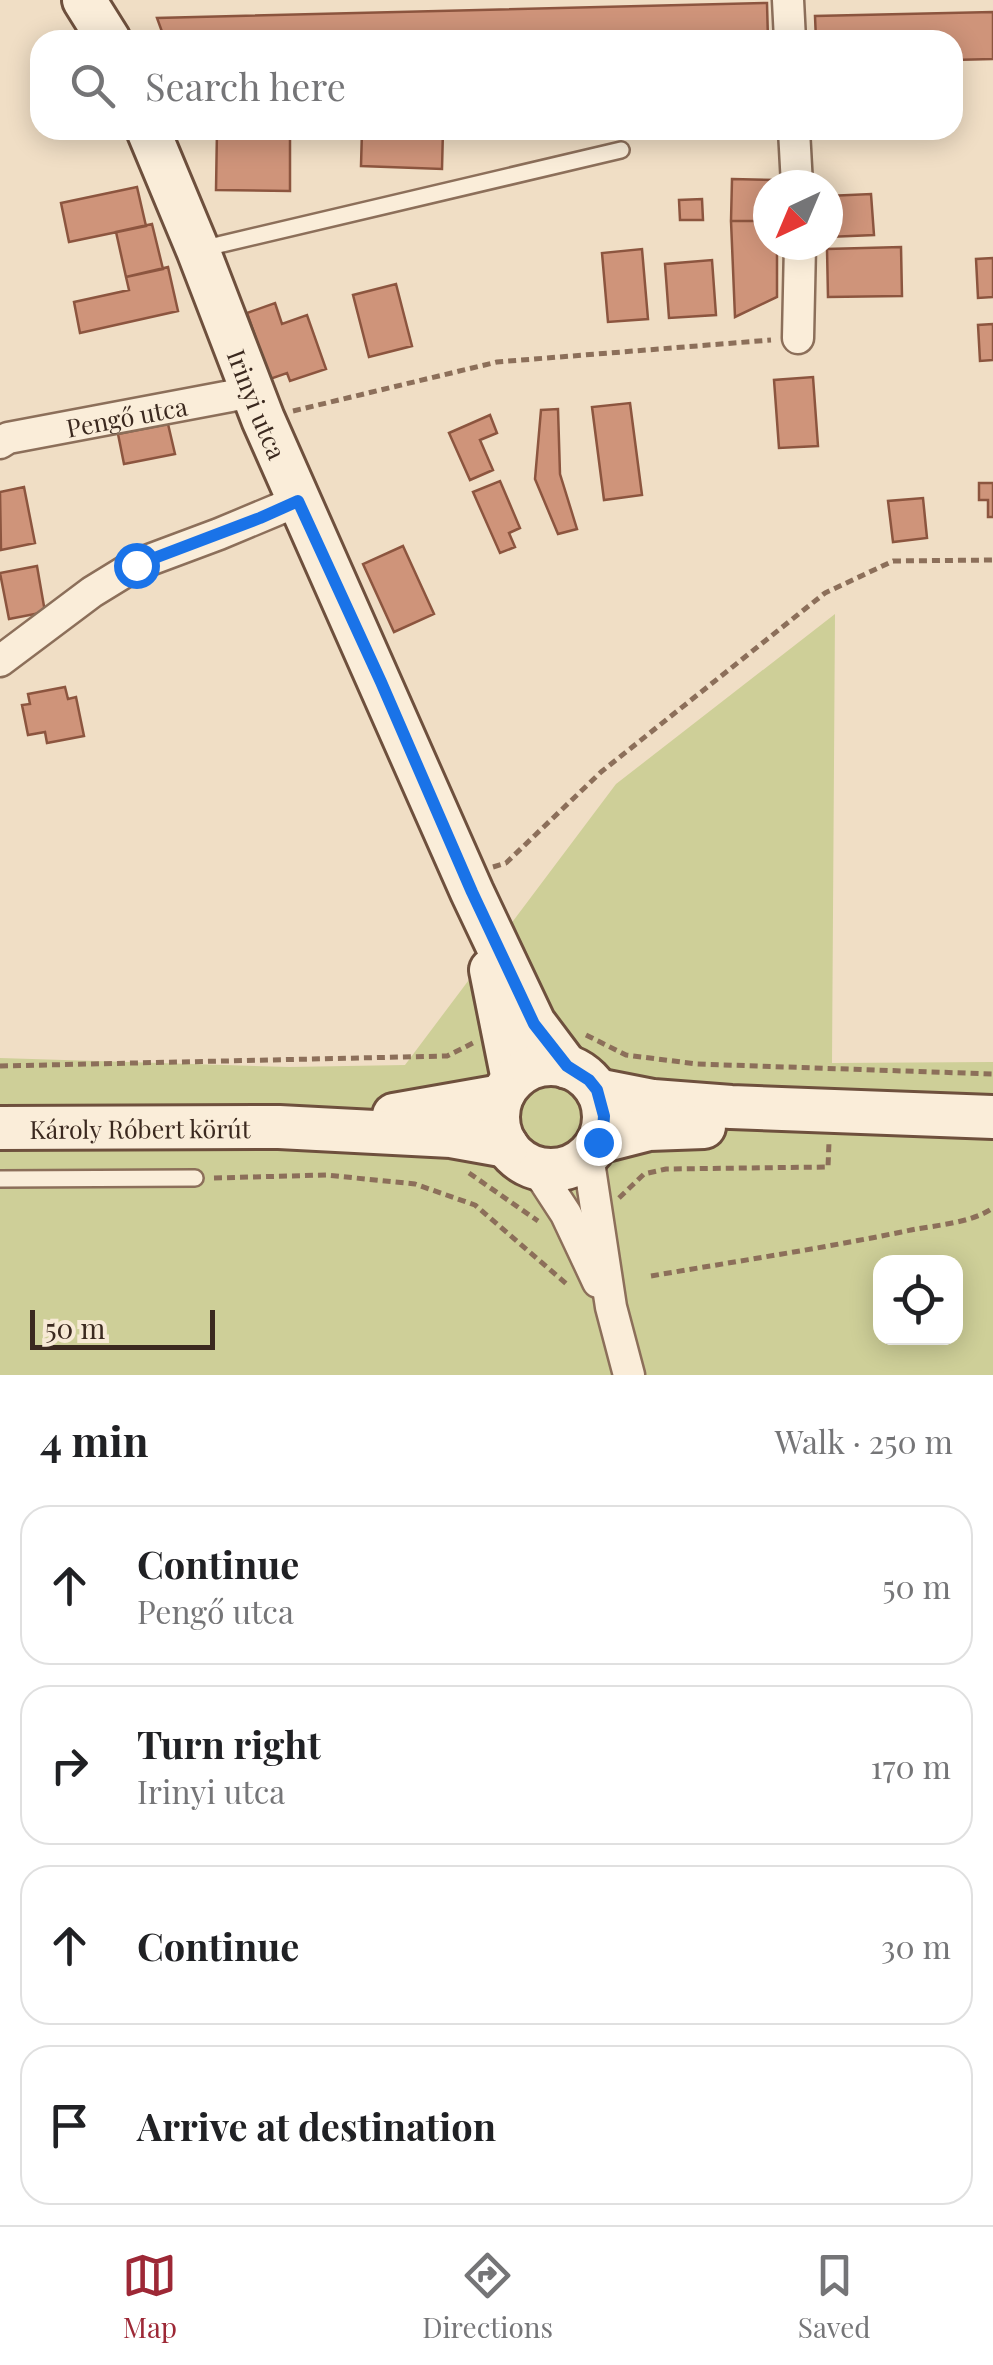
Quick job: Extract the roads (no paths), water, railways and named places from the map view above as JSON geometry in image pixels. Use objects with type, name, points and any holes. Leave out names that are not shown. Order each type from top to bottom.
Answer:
[{"type":"street","points":[[84,0],[104,30]]},
{"type":"street","points":[[788,0],[790,30]]},
{"type":"street","name":"Irinyi utca","points":[[152,140],[298,501],[469,884],[534,1024],[582,1078]]},
{"type":"street","points":[[795,140],[796,170]]},
{"type":"street","points":[[798,338],[800,260]]},
{"type":"street","name":"Pengő utca","points":[[0,443],[8,438],[109,418],[258,406]]},
{"type":"street","points":[[0,661],[92,592],[136,565],[298,501]]},
{"type":"street","name":"Irinyi utca","points":[[469,884],[495,986],[508,1088]]},
{"type":"street","points":[[613,1314],[566,1214],[498,1121],[508,1088],[524,1071],[553,1064],[582,1078],[653,1101],[993,1117]]},
{"type":"street","points":[[521,1157],[550,1170],[564,1169],[577,1164],[593,1149],[603,1130],[604,1116],[582,1078]]},
{"type":"street","name":"Károly Róbert körút","points":[[280,1128],[451,1106],[508,1088]]},
{"type":"street","points":[[593,1149],[650,1130],[868,1113]]},
{"type":"street","name":"Károly Róbert körút","points":[[0,1128],[280,1128],[434,1135],[521,1157]]},
{"type":"street","points":[[593,1149],[613,1314],[630,1375]]},
{"type":"lane","points":[[198,250],[621,150]]},
{"type":"lane","points":[[0,1180],[195,1178]]}]
